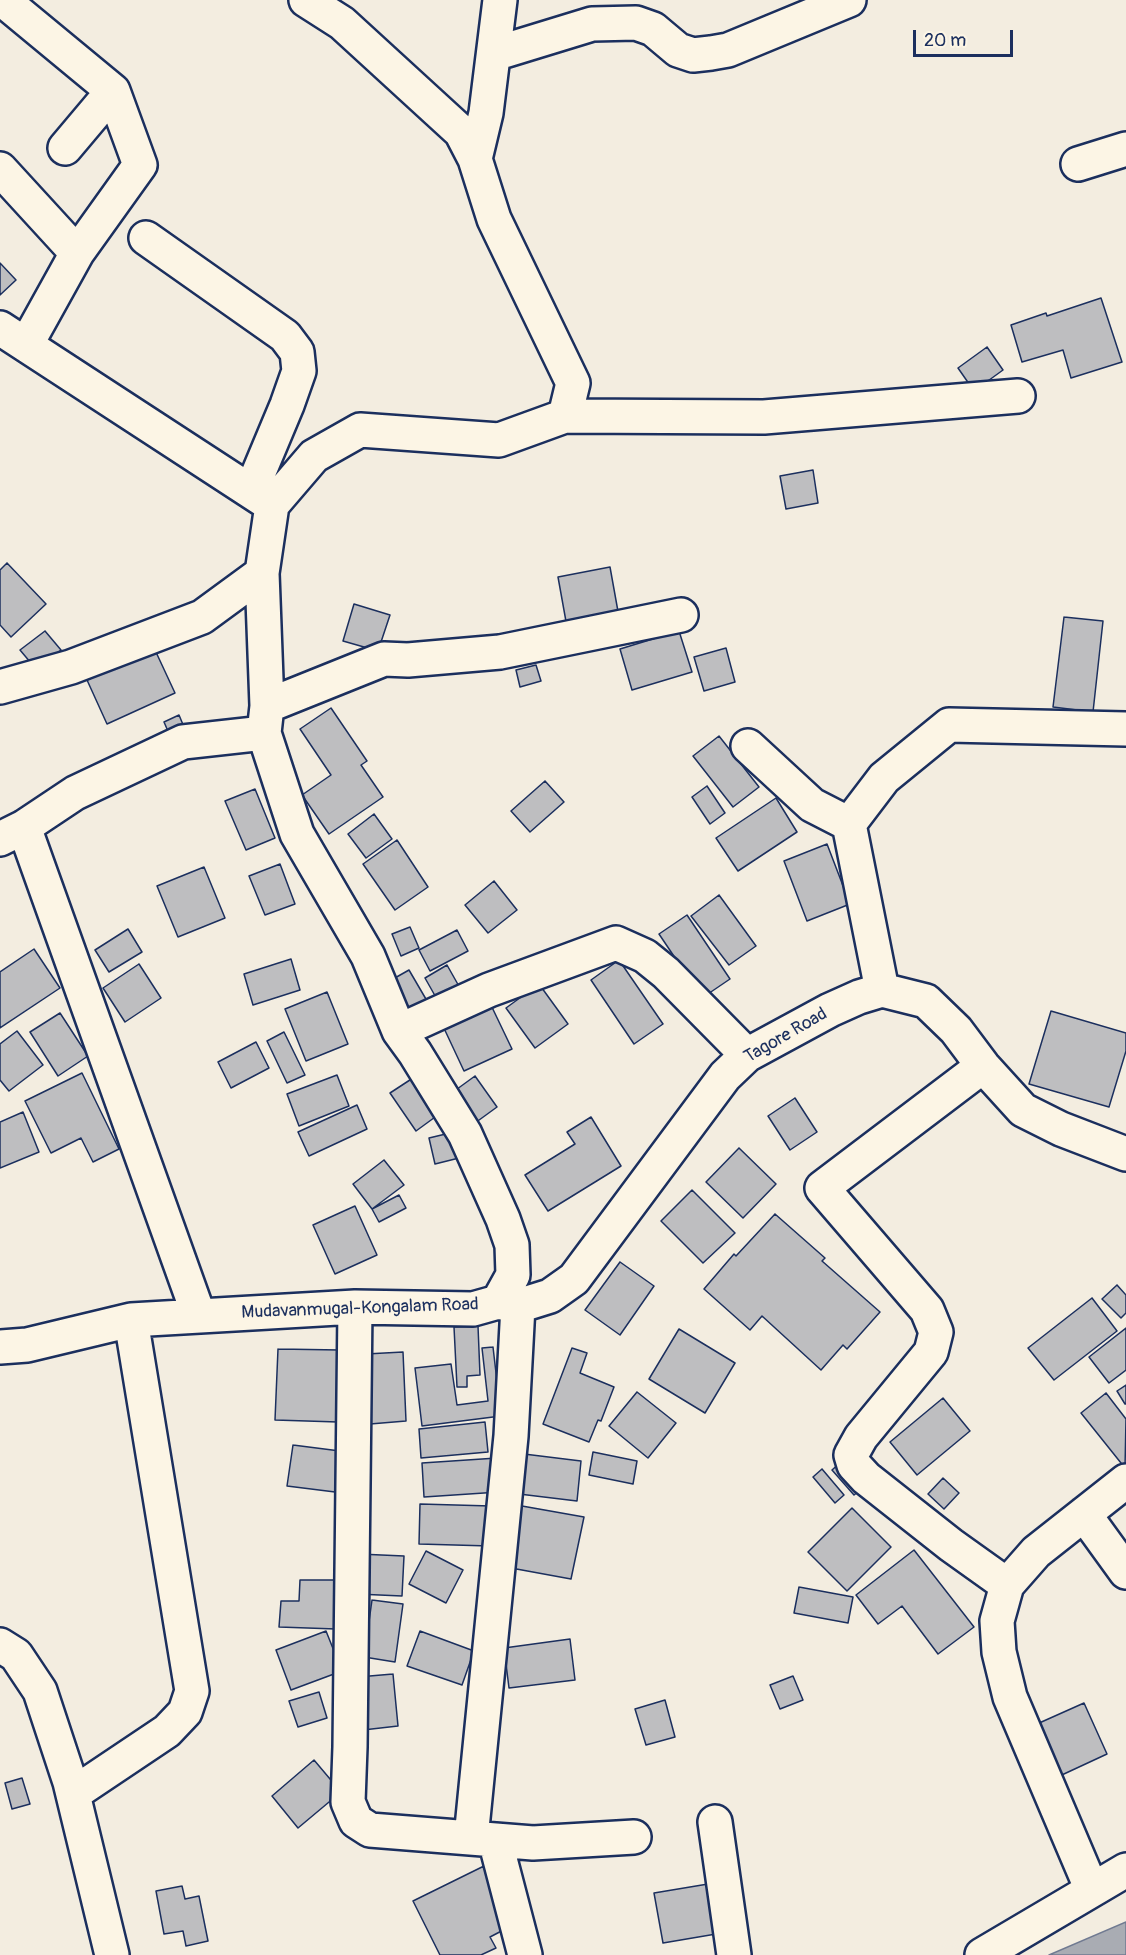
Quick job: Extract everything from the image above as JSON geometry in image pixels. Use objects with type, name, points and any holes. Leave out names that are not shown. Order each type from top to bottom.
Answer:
[{"type":"street","points":[[3,0],[113,91],[140,165],[77,253],[13,336],[262,498],[314,456],[360,430],[499,440],[565,416],[764,417],[1018,396]]},
{"type":"street","points":[[306,0],[342,23],[461,132],[476,159],[494,219],[573,383],[565,416]]},
{"type":"street","points":[[476,159],[486,113],[500,0]]},
{"type":"street","points":[[494,54],[592,24],[636,23],[653,29],[678,50],[693,55],[711,53],[728,50],[849,0]]},
{"type":"street","points":[[65,148],[113,91]]},
{"type":"street","points":[[1078,164],[1126,149]]},
{"type":"street","points":[[0,169],[77,253]]},
{"type":"street","name":"Mudavanmugal-Kongalam Road","points":[[0,1347],[27,1345],[131,1320],[355,1307],[473,1310],[508,1304],[513,1275],[512,1245],[503,1219],[465,1134],[399,1031],[368,956],[297,834],[266,719],[262,498],[287,405],[299,371],[297,352],[285,336],[146,238]]},
{"type":"street","points":[[4,678],[81,663],[202,617],[262,573]]},
{"type":"street","points":[[199,1316],[12,833],[75,793],[183,742],[266,719],[384,659],[460,657],[500,652],[681,615]]},
{"type":"street","points":[[1126,729],[949,725],[884,778],[849,824],[882,990],[926,1001],[956,1030],[983,1066],[1023,1110],[1061,1129],[1126,1154]]},
{"type":"street","points":[[748,746],[812,805],[849,824]]},
{"type":"street","points":[[399,1031],[489,990],[616,943],[645,956],[666,973],[747,1055]]},
{"type":"street","name":"Tagore Road","points":[[508,1304],[550,1296],[574,1279],[725,1076],[747,1055],[830,1010],[882,990]]},
{"type":"street","points":[[983,1066],[822,1188],[927,1310],[936,1332],[931,1352],[861,1437],[851,1455],[854,1465],[866,1478],[1007,1586]]},
{"type":"street","points":[[508,1304],[511,1436],[483,1839],[525,1955]]},
{"type":"street","points":[[355,1307],[351,1540],[351,1747],[348,1802],[356,1821],[370,1830],[534,1843],[634,1837]]},
{"type":"street","points":[[73,1794],[167,1731],[185,1712],[192,1691],[131,1320]]},
{"type":"street","points":[[1092,1890],[1010,1697],[999,1652],[997,1621],[1007,1586],[1036,1552],[1126,1481]]},
{"type":"street","points":[[1084,1514],[1126,1572]]},
{"type":"street","points":[[0,1645],[16,1655],[40,1691],[73,1794],[112,1955]]},
{"type":"street","points":[[716,1822],[734,1955]]},
{"type":"street","points":[[982,1955],[1126,1870]]},
{"type":"shaded area","points":[[1126,1922],[1126,1955],[1049,1955]]},
{"type":"building","points":[[0,263],[16,280],[0,295]]},
{"type":"building","points":[[1101,298],[1122,362],[1071,378],[1063,350],[1022,362],[1011,325]]},
{"type":"building","points":[[987,347],[1003,370],[974,391],[958,368]]},
{"type":"building","points":[[813,470],[818,503],[786,509],[780,476]]},
{"type":"building","points":[[7,563],[46,604],[11,637],[0,625],[0,570]]},
{"type":"building","points":[[610,567],[619,617],[567,627],[558,577]]},
{"type":"building","points":[[354,604],[390,615],[378,651],[343,641]]},
{"type":"building","points":[[1064,617],[1103,621],[1093,712],[1053,707]]},
{"type":"building","points":[[45,631],[61,650],[36,669],[20,650]]},
{"type":"building","points":[[679,631],[692,672],[632,690],[620,649]]},
{"type":"building","points":[[726,648],[735,682],[704,691],[694,657]]},
{"type":"building","points":[[155,650],[175,693],[107,724],[87,680]]},
{"type":"building","points":[[536,665],[541,681],[520,687],[516,670]]},
{"type":"building","points":[[331,708],[367,761],[361,765],[383,797],[329,834],[302,795],[331,775],[300,729]]},
{"type":"building","points":[[179,715],[189,739],[174,745],[164,722]]},
{"type":"building","points":[[719,736],[759,787],[733,807],[693,756]]},
{"type":"building","points":[[545,781],[564,802],[530,832],[511,811]]},
{"type":"building","points":[[707,786],[725,813],[710,824],[692,797]]},
{"type":"building","points":[[255,789],[275,838],[246,850],[225,801]]},
{"type":"building","points":[[776,798],[797,832],[738,871],[716,838]]},
{"type":"building","points":[[374,814],[392,839],[366,858],[348,834]]},
{"type":"building","points":[[397,840],[428,887],[395,910],[363,864]]},
{"type":"building","points":[[827,844],[850,904],[807,921],[784,861]]},
{"type":"building","points":[[280,864],[295,904],[265,915],[249,876]]},
{"type":"building","points":[[204,867],[225,918],[178,937],[157,886]]},
{"type":"building","points":[[494,881],[517,910],[488,933],[465,905]]},
{"type":"building","points":[[719,895],[756,946],[729,965],[691,916]]},
{"type":"building","points":[[687,915],[730,979],[702,998],[659,934]]},
{"type":"building","points":[[410,927],[419,948],[401,956],[392,934]]},
{"type":"building","points":[[128,929],[142,952],[109,972],[95,950]]},
{"type":"building","points":[[457,930],[468,951],[430,971],[419,950]]},
{"type":"building","points":[[34,949],[60,988],[0,1028],[0,972]]},
{"type":"building","points":[[291,959],[300,990],[253,1005],[244,974]]},
{"type":"building","points":[[619,960],[663,1024],[634,1044],[591,980]]},
{"type":"building","points":[[139,964],[161,998],[125,1022],[103,988]]},
{"type":"building","points":[[447,965],[460,988],[438,1001],[425,978]]},
{"type":"building","points":[[409,970],[430,1006],[406,1019],[386,983]]},
{"type":"building","points":[[539,984],[568,1024],[535,1048],[506,1008]]},
{"type":"building","points":[[327,992],[348,1044],[306,1061],[285,1009]]},
{"type":"building","points":[[489,1001],[512,1049],[464,1071],[442,1024]]},
{"type":"building","points":[[1051,1011],[1126,1033],[1126,1051],[1109,1107],[1029,1084]]},
{"type":"building","points":[[60,1013],[88,1056],[58,1076],[30,1032]]},
{"type":"building","points":[[17,1031],[43,1065],[9,1091],[0,1080],[0,1044]]},
{"type":"building","points":[[284,1032],[305,1075],[287,1083],[267,1041]]},
{"type":"building","points":[[256,1042],[269,1068],[231,1088],[218,1062]]},
{"type":"building","points":[[82,1073],[119,1149],[93,1162],[81,1138],[51,1153],[25,1101]]},
{"type":"building","points":[[337,1075],[349,1106],[299,1126],[287,1094]]},
{"type":"building","points":[[416,1076],[442,1112],[416,1131],[390,1093]]},
{"type":"building","points":[[475,1076],[497,1107],[475,1123],[453,1092]]},
{"type":"building","points":[[795,1098],[817,1132],[790,1150],[768,1116]]},
{"type":"building","points":[[357,1105],[367,1129],[309,1156],[298,1132]]},
{"type":"building","points":[[23,1112],[39,1152],[0,1168],[0,1122]]},
{"type":"building","points":[[591,1117],[621,1166],[548,1211],[525,1175],[575,1144],[567,1132]]},
{"type":"building","points":[[454,1132],[459,1158],[435,1164],[429,1138]]},
{"type":"building","points":[[739,1148],[776,1184],[743,1218],[706,1182]]},
{"type":"building","points":[[384,1160],[404,1185],[372,1209],[353,1184]]},
{"type":"building","points":[[692,1190],[735,1233],[703,1263],[661,1221]]},
{"type":"building","points":[[399,1195],[406,1208],[379,1222],[372,1209]]},
{"type":"building","points":[[355,1206],[377,1255],[335,1274],[313,1225]]},
{"type":"building","points":[[775,1214],[825,1258],[822,1261],[880,1312],[847,1349],[843,1345],[821,1370],[762,1316],[750,1330],[704,1289],[734,1254],[736,1256]]},
{"type":"building","points":[[620,1262],[654,1286],[620,1335],[585,1310]]},
{"type":"building","points":[[1117,1285],[1126,1295],[1126,1313],[1121,1318],[1102,1299]]},
{"type":"building","points":[[1092,1298],[1117,1331],[1054,1380],[1028,1348]]},
{"type":"building","points":[[478,1326],[480,1375],[467,1376],[467,1387],[457,1387],[454,1327]]},
{"type":"building","points":[[1126,1328],[1126,1370],[1109,1383],[1089,1357]]},
{"type":"building","points":[[679,1329],[735,1363],[705,1413],[649,1379]]},
{"type":"building","points":[[493,1347],[501,1416],[422,1426],[415,1368],[451,1364],[457,1405],[488,1401],[482,1348]]},
{"type":"building","points":[[572,1348],[587,1353],[580,1373],[614,1387],[601,1421],[598,1420],[589,1442],[543,1424]]},
{"type":"building","points":[[278,1349],[340,1350],[338,1422],[275,1420]]},
{"type":"building","points":[[403,1352],[406,1421],[370,1424],[366,1354]]},
{"type":"building","points":[[1126,1385],[1126,1404],[1125,1404],[1117,1391]]},
{"type":"building","points":[[637,1392],[676,1423],[648,1458],[609,1426]]},
{"type":"building","points":[[1106,1393],[1126,1419],[1125,1468],[1081,1413]]},
{"type":"building","points":[[943,1398],[970,1431],[917,1475],[890,1442]]},
{"type":"building","points":[[485,1422],[488,1452],[421,1458],[419,1429]]},
{"type":"building","points":[[293,1445],[340,1451],[335,1492],[287,1486]]},
{"type":"building","points":[[593,1452],[637,1461],[633,1484],[589,1475]]},
{"type":"building","points":[[524,1454],[581,1461],[577,1501],[519,1494]]},
{"type":"building","points":[[497,1458],[499,1492],[424,1497],[422,1463]]},
{"type":"building","points":[[841,1462],[863,1488],[854,1495],[832,1470]]},
{"type":"building","points":[[822,1469],[844,1495],[835,1503],[813,1477]]},
{"type":"building","points":[[943,1478],[959,1493],[944,1509],[928,1494]]},
{"type":"building","points":[[420,1504],[491,1506],[490,1546],[419,1544]]},
{"type":"building","points":[[522,1506],[584,1517],[571,1579],[511,1568]]},
{"type":"building","points":[[852,1508],[891,1547],[847,1591],[808,1552]]},
{"type":"building","points":[[914,1550],[974,1627],[938,1654],[902,1606],[878,1624],[856,1595]]},
{"type":"building","points":[[426,1551],[463,1570],[446,1603],[409,1584]]},
{"type":"building","points":[[359,1554],[404,1556],[402,1596],[357,1594]]},
{"type":"building","points":[[300,1580],[337,1580],[336,1629],[279,1627],[281,1601],[299,1601]]},
{"type":"building","points":[[799,1587],[853,1597],[848,1623],[794,1613]]},
{"type":"building","points":[[372,1600],[403,1604],[395,1662],[364,1657]]},
{"type":"building","points":[[326,1631],[342,1671],[291,1690],[276,1650]]},
{"type":"building","points":[[420,1631],[474,1651],[462,1685],[407,1666]]},
{"type":"building","points":[[570,1639],[575,1680],[509,1688],[504,1648]]},
{"type":"building","points":[[393,1674],[398,1726],[363,1730],[358,1677]]},
{"type":"building","points":[[793,1676],[803,1700],[780,1709],[770,1685]]},
{"type":"building","points":[[319,1692],[327,1718],[298,1727],[289,1701]]},
{"type":"building","points":[[665,1700],[675,1737],[646,1745],[635,1709]]},
{"type":"building","points":[[1084,1703],[1107,1754],[1051,1780],[1028,1728]]},
{"type":"building","points":[[314,1760],[341,1792],[298,1828],[272,1796]]},
{"type":"building","points":[[22,1778],[30,1804],[12,1809],[5,1783]]},
{"type":"building","points":[[484,1866],[513,1925],[490,1937],[496,1948],[481,1955],[440,1955],[413,1901]]},
{"type":"building","points":[[714,1883],[722,1933],[663,1943],[654,1893]]},
{"type":"building","points":[[182,1886],[185,1899],[199,1896],[208,1941],[186,1946],[183,1931],[164,1934],[156,1891]]}]
